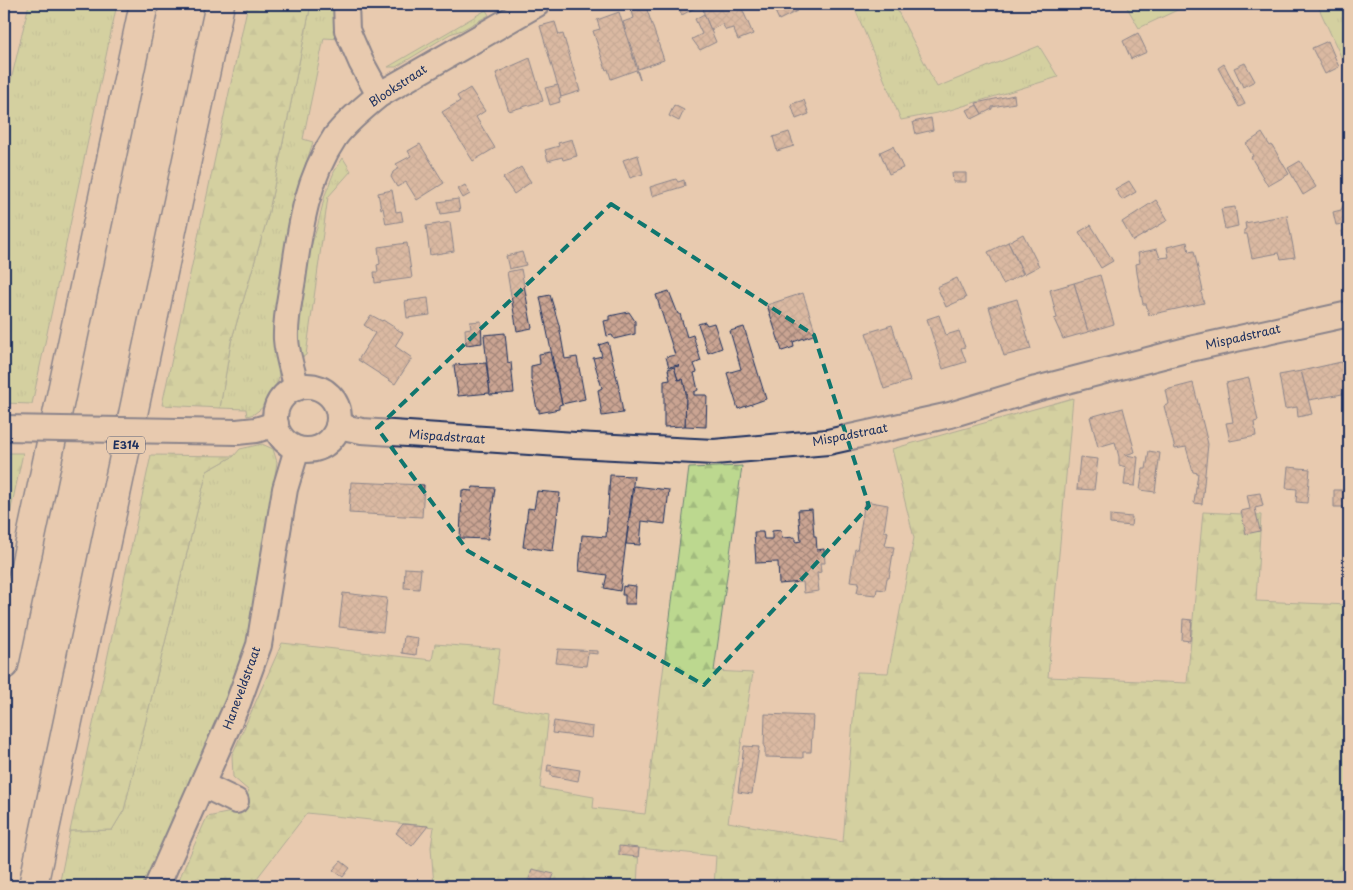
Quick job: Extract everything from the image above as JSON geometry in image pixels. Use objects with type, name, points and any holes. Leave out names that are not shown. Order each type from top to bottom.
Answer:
[{"type":"highway","points":[[4,665],[144,4]]},
{"type":"highway","name":"E314","points":[[33,886],[220,4]]},
{"type":"street","points":[[346,4],[347,30],[361,62],[379,95]]},
{"type":"street","name":"Blookstraat","points":[[297,388],[286,341],[286,324],[301,222],[310,188],[324,156],[336,136],[358,112],[379,95],[536,4]]},
{"type":"street","name":"Mispadstraat","points":[[338,426],[362,431],[546,444],[714,452],[828,442],[950,415],[1036,389],[1190,349],[1349,314]]},
{"type":"street","points":[[306,386],[316,388],[329,395],[337,407],[339,417],[334,436],[327,444],[318,449],[307,451],[289,445],[283,440],[276,424],[275,413],[280,402],[287,393],[297,388],[306,386]]},
{"type":"street","points":[[4,428],[237,432],[256,430],[276,424]]},
{"type":"street","name":"Haneveldstraat","points":[[158,886],[238,703],[259,645],[285,489],[297,449]]},
{"type":"street","points":[[203,784],[236,801]]},
{"type":"highlighted area","points":[[611,204],[814,335],[869,506],[704,685],[468,551],[377,428]]},
{"type":"green space","points":[[29,4],[117,4],[32,404],[4,403],[4,110]]},
{"type":"green space","points":[[248,4],[311,4],[268,216],[231,342],[220,408],[162,405]]},
{"type":"green space","points":[[311,4],[335,4],[335,24],[341,39],[324,38],[303,139],[313,142],[295,197],[279,288],[275,335],[280,366],[278,381],[263,407],[254,414],[247,416],[246,409],[220,408],[231,342],[268,216]]},
{"type":"green space","points":[[853,4],[894,4],[937,87],[1039,46],[1058,77],[947,111],[901,120]]},
{"type":"green space","points":[[1125,4],[1190,4],[1139,28]]},
{"type":"green space","points":[[1317,4],[1349,4],[1349,74]]},
{"type":"green space","points":[[486,10],[489,15],[462,30],[450,34],[396,67],[388,67]]},
{"type":"green space","points":[[343,158],[351,171],[328,197],[306,355],[300,359],[296,336],[306,261],[325,195],[334,172]]},
{"type":"green space","points":[[1073,398],[1048,677],[1187,683],[1203,512],[1261,515],[1256,601],[1349,605],[1349,886],[714,886],[716,856],[639,848],[637,886],[434,886],[431,847],[434,827],[307,813],[251,886],[176,886],[207,817],[232,812],[249,791],[233,777],[232,755],[282,643],[432,660],[435,644],[500,649],[493,704],[549,715],[540,788],[594,797],[593,808],[645,814],[689,468],[742,466],[714,671],[753,673],[728,822],[843,842],[857,672],[888,673],[914,538],[892,449]]},
{"type":"green space","points":[[262,444],[273,449],[277,462],[250,637],[208,743],[147,886],[59,886],[70,831],[112,830],[124,810],[207,471],[234,456],[240,449]]},
{"type":"green space","points":[[4,453],[23,453],[4,542]]},
{"type":"green space","points":[[151,455],[234,456],[207,471],[124,810],[112,830],[70,831]]},
{"type":"building","points":[[645,4],[664,60],[638,69],[623,22],[634,18],[630,5]]},
{"type":"building","points":[[676,4],[702,4],[682,15]]},
{"type":"building","points":[[703,4],[728,4],[730,7],[740,4],[753,34],[738,40],[733,28],[726,30],[722,24],[711,30],[704,14]]},
{"type":"building","points":[[793,4],[797,11],[779,20],[772,5]]},
{"type":"building","points":[[619,12],[640,80],[636,70],[611,79],[608,69],[606,70],[593,31],[600,29],[597,20]]},
{"type":"building","points":[[704,14],[716,42],[700,50],[692,39],[702,34],[695,19]]},
{"type":"building","points":[[555,22],[559,35],[563,34],[580,91],[561,97],[540,26]]},
{"type":"building","points":[[1138,33],[1147,52],[1131,59],[1123,41]]},
{"type":"building","points":[[1328,41],[1339,67],[1325,74],[1312,48]]},
{"type":"building","points":[[530,58],[543,101],[509,111],[496,73]]},
{"type":"building","points":[[1245,63],[1255,81],[1243,87],[1234,68]]},
{"type":"building","points":[[1224,64],[1245,104],[1239,107],[1218,68]]},
{"type":"building","points":[[558,85],[561,97],[559,98],[560,102],[550,105],[545,88]]},
{"type":"building","points":[[470,88],[485,111],[476,117],[495,148],[473,161],[442,112],[460,101],[457,96]]},
{"type":"building","points":[[1014,95],[1015,103],[992,107],[992,109],[982,114],[976,103]]},
{"type":"building","points":[[804,100],[809,114],[796,119],[791,104]]},
{"type":"building","points":[[674,105],[684,110],[679,121],[669,116]]},
{"type":"building","points":[[977,105],[982,114],[972,119],[967,110]]},
{"type":"building","points":[[931,118],[933,130],[916,134],[913,122]]},
{"type":"building","points":[[789,132],[794,146],[777,151],[773,137]]},
{"type":"building","points":[[1262,133],[1270,146],[1272,145],[1289,174],[1268,186],[1251,157],[1253,156],[1246,144]]},
{"type":"building","points":[[572,139],[577,156],[563,160],[562,157],[548,161],[545,150],[559,146],[558,143]]},
{"type":"building","points":[[420,144],[444,183],[417,200],[406,182],[397,187],[391,177],[393,172],[399,168],[396,164],[411,156],[408,151]]},
{"type":"building","points":[[893,146],[903,168],[889,174],[880,152]]},
{"type":"building","points":[[638,155],[643,174],[630,178],[623,160]]},
{"type":"building","points":[[1300,161],[1316,187],[1303,195],[1288,168]]},
{"type":"building","points":[[521,167],[531,182],[514,194],[503,178]]},
{"type":"building","points":[[952,173],[966,173],[966,182],[953,182]]},
{"type":"building","points":[[676,179],[678,182],[684,180],[685,186],[652,196],[650,187]]},
{"type":"building","points":[[1129,181],[1136,192],[1122,200],[1115,189]]},
{"type":"building","points":[[465,185],[470,194],[463,198],[458,189]]},
{"type":"building","points":[[392,190],[396,212],[401,211],[403,221],[386,224],[378,193]]},
{"type":"building","points":[[1348,196],[1349,265],[1342,231],[1344,230],[1343,224],[1336,225],[1333,212],[1341,210]]},
{"type":"building","points":[[458,199],[460,211],[441,214],[438,202]]},
{"type":"building","points":[[1156,200],[1168,220],[1133,241],[1122,222]]},
{"type":"building","points":[[1235,207],[1238,226],[1225,229],[1221,209]]},
{"type":"building","points":[[1287,215],[1295,257],[1281,259],[1279,253],[1252,258],[1247,234],[1244,234],[1246,229],[1245,223]]},
{"type":"building","points":[[450,222],[454,251],[430,255],[426,226]]},
{"type":"building","points":[[1091,225],[1113,261],[1101,268],[1079,232]]},
{"type":"building","points":[[1023,234],[1039,266],[1024,274],[1008,242]]},
{"type":"building","points":[[1008,242],[1023,274],[1003,284],[988,252]]},
{"type":"building","points":[[1187,242],[1189,252],[1194,251],[1204,303],[1149,315],[1146,304],[1143,304],[1137,273],[1136,264],[1140,263],[1138,253],[1157,249],[1160,258],[1169,257],[1167,247]]},
{"type":"building","points":[[407,243],[412,278],[375,283],[374,272],[378,272],[377,265],[380,264],[378,247]]},
{"type":"building","points":[[522,252],[526,265],[509,269],[506,256]]},
{"type":"building","points":[[521,269],[532,328],[517,331],[507,272]]},
{"type":"building","points":[[1100,275],[1114,324],[1088,332],[1074,283]]},
{"type":"building","points":[[957,278],[966,298],[946,307],[937,287]]},
{"type":"building","points":[[1074,283],[1088,332],[1063,339],[1054,319],[1057,318],[1050,290]]},
{"type":"building","points":[[669,291],[678,314],[680,314],[687,337],[693,335],[701,361],[694,364],[697,372],[694,373],[698,390],[694,392],[694,395],[707,395],[706,427],[685,426],[686,393],[683,379],[678,380],[674,367],[679,366],[669,367],[666,357],[675,355],[656,295]]},
{"type":"building","points":[[803,293],[816,334],[793,342],[794,347],[782,351],[767,305]]},
{"type":"building","points":[[550,295],[559,325],[565,359],[577,357],[585,399],[562,404],[540,297]]},
{"type":"building","points":[[428,298],[430,315],[407,318],[405,301]]},
{"type":"building","points":[[1017,299],[1031,349],[1004,356],[989,307]]},
{"type":"building","points":[[629,312],[635,321],[635,334],[614,339],[612,335],[607,336],[604,321],[609,320],[609,316]]},
{"type":"building","points":[[371,315],[383,320],[403,333],[395,346],[412,358],[395,384],[358,360],[375,333],[364,325]]},
{"type":"building","points":[[939,315],[946,335],[959,331],[965,347],[961,348],[966,362],[943,369],[927,319]]},
{"type":"building","points":[[481,321],[482,343],[466,345],[465,329],[471,328],[470,322]]},
{"type":"building","points":[[705,322],[707,325],[714,323],[722,348],[708,353],[698,324]]},
{"type":"building","points":[[892,325],[910,381],[884,389],[866,333]]},
{"type":"building","points":[[744,327],[766,399],[738,409],[727,373],[741,369],[730,331]]},
{"type":"building","points":[[505,333],[508,363],[511,362],[514,393],[490,395],[484,335]]},
{"type":"building","points":[[608,342],[623,413],[602,416],[598,390],[602,388],[593,358],[602,356],[599,345]]},
{"type":"building","points":[[550,352],[562,404],[559,405],[559,409],[539,413],[531,379],[531,366],[540,364],[539,354]]},
{"type":"building","points":[[1341,362],[1348,393],[1309,400],[1301,371]]},
{"type":"building","points":[[486,363],[490,393],[458,396],[454,365]]},
{"type":"building","points":[[674,367],[678,380],[683,379],[686,393],[685,426],[664,427],[664,381],[670,380],[668,369]]},
{"type":"building","points":[[1301,371],[1312,414],[1298,417],[1297,407],[1285,409],[1279,375]]},
{"type":"building","points":[[1249,378],[1258,421],[1254,422],[1256,436],[1230,441],[1226,423],[1233,422],[1226,383]]},
{"type":"building","points":[[1193,383],[1208,444],[1202,504],[1194,503],[1198,473],[1193,472],[1186,447],[1175,449],[1164,406],[1169,404],[1166,390]]},
{"type":"building","points":[[1123,408],[1135,452],[1125,455],[1138,457],[1135,486],[1124,485],[1126,467],[1119,465],[1115,442],[1098,447],[1090,417]]},
{"type":"building","points":[[1149,451],[1160,453],[1155,492],[1140,490],[1143,469],[1146,469]]},
{"type":"building","points":[[1080,457],[1098,459],[1094,490],[1077,489]]},
{"type":"building","points":[[1288,467],[1310,469],[1307,503],[1296,502],[1297,489],[1286,488]]},
{"type":"building","points":[[610,475],[634,476],[620,591],[604,588],[607,575],[579,571],[582,535],[606,537]]},
{"type":"building","points":[[351,482],[424,485],[422,517],[349,513]]},
{"type":"building","points":[[634,486],[669,490],[665,524],[642,521],[640,545],[626,544]]},
{"type":"building","points":[[473,487],[495,488],[488,539],[460,538],[462,490],[472,491]]},
{"type":"building","points":[[1334,490],[1346,490],[1345,507],[1334,507]]},
{"type":"building","points":[[537,491],[560,493],[553,551],[523,547],[528,508],[534,509]]},
{"type":"building","points":[[1260,493],[1263,506],[1255,508],[1260,531],[1246,534],[1241,511],[1250,509],[1247,495]]},
{"type":"building","points":[[865,501],[888,505],[884,531],[888,532],[885,546],[894,547],[885,590],[877,589],[876,595],[857,593],[859,582],[850,581]]},
{"type":"building","points":[[812,509],[817,550],[824,549],[825,563],[820,563],[821,572],[817,573],[819,591],[804,593],[803,582],[779,584],[778,562],[756,563],[754,532],[763,532],[764,539],[772,539],[772,531],[781,530],[782,538],[795,537],[795,542],[801,541],[798,510]]},
{"type":"building","points":[[1110,515],[1132,517],[1131,526],[1110,524]]},
{"type":"building","points":[[405,568],[421,569],[419,589],[404,588]]},
{"type":"building","points":[[626,585],[636,586],[635,604],[625,604],[625,595],[622,595],[623,586],[626,587]]},
{"type":"building","points":[[343,593],[387,598],[383,632],[339,627]]},
{"type":"building","points":[[1183,619],[1192,620],[1190,641],[1182,640]]},
{"type":"building","points":[[404,636],[418,638],[416,655],[402,653]]},
{"type":"building","points":[[558,649],[598,651],[598,654],[588,653],[586,666],[556,663]]},
{"type":"building","points":[[765,714],[813,716],[811,752],[803,752],[803,758],[765,757]]},
{"type":"building","points":[[554,721],[593,727],[592,738],[552,733]]},
{"type":"building","points":[[744,746],[759,747],[752,794],[738,792]]},
{"type":"building","points":[[548,765],[580,770],[578,781],[551,776],[551,771],[547,771]]},
{"type":"building","points":[[403,824],[428,826],[412,846],[396,833]]},
{"type":"building","points":[[619,846],[639,848],[638,857],[619,855]]},
{"type":"building","points":[[341,861],[350,868],[343,877],[333,870]]},
{"type":"building","points":[[532,869],[554,874],[550,885],[529,880]]}]
